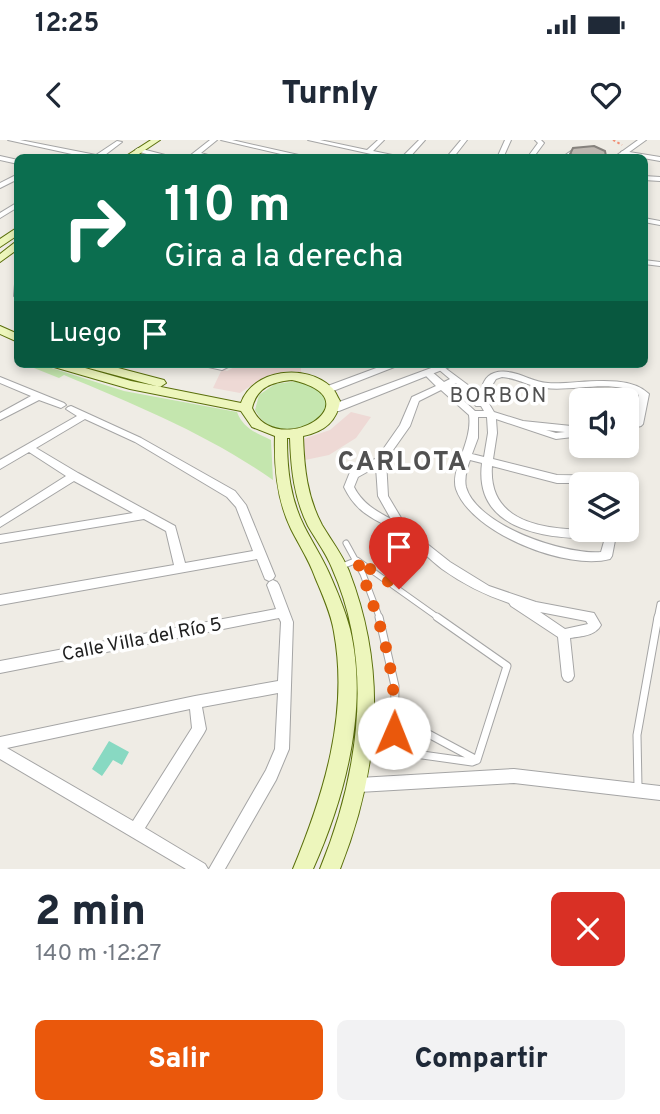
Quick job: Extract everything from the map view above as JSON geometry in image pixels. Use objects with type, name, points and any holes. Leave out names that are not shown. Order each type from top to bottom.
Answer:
[{"type":"main road","points":[[123,154],[146,140]]},
{"type":"main road","points":[[142,154],[156,140]]},
{"type":"main road","points":[[1,252],[14,235]]},
{"type":"main road","points":[[72,368],[139,388],[246,404]]},
{"type":"main road","points":[[104,368],[246,404],[257,425],[288,434],[322,425],[331,417],[335,408],[329,389],[319,382],[292,376],[263,382],[253,390],[246,404]]},
{"type":"main road","points":[[288,434],[310,517],[339,568],[361,629],[366,686],[359,785],[330,869]]},
{"type":"main road","points":[[288,434],[279,472],[294,520],[321,572],[342,630],[348,681],[336,780],[316,843],[303,869]]},
{"type":"street","points":[[11,140],[82,154]]},
{"type":"street","points":[[102,154],[119,143],[109,140]]},
{"type":"street","points":[[194,154],[214,140]]},
{"type":"street","points":[[224,140],[290,154]]},
{"type":"street","points":[[311,140],[337,142],[384,154]]},
{"type":"street","points":[[369,151],[381,140]]},
{"type":"street","points":[[407,154],[422,140]]},
{"type":"street","points":[[452,154],[464,140]]},
{"type":"street","points":[[533,154],[541,143],[538,140]]},
{"type":"street","points":[[568,154],[584,140]]},
{"type":"street","points":[[624,154],[643,140]]},
{"type":"street","points":[[575,154],[596,154]]},
{"type":"street","points":[[329,389],[386,368]]},
{"type":"street","points":[[436,368],[456,380],[483,403],[491,414],[493,437],[488,460],[487,485],[494,502],[519,523],[569,534]]},
{"type":"street","points":[[436,368],[443,385],[471,411],[491,414],[548,435],[569,435]]},
{"type":"street","points":[[335,408],[436,368]]},
{"type":"street","points":[[471,411],[483,403],[487,385],[494,376],[503,374],[534,385],[634,388]]},
{"type":"street","points":[[0,380],[138,440],[231,494],[241,505],[288,622],[282,749],[271,775],[218,869]]},
{"type":"street","points":[[456,380],[415,399],[405,426],[382,460],[354,475],[349,487],[356,501],[369,513],[403,530],[453,571],[515,603],[564,634],[592,629],[595,622],[590,617],[515,603]]},
{"type":"street","points":[[639,419],[644,394],[639,389],[651,385]]},
{"type":"street","points":[[0,417],[39,396]]},
{"type":"street","points":[[471,411],[474,430],[461,474],[462,489],[476,509],[514,535],[564,552],[603,557],[607,554],[609,542]]},
{"type":"street","points":[[0,465],[85,415]]},
{"type":"street","points":[[29,448],[173,531],[181,569]]},
{"type":"street","points":[[467,456],[557,479],[569,480]]},
{"type":"street","points":[[382,460],[383,496],[403,530]]},
{"type":"street","points":[[0,523],[74,476]]},
{"type":"street","points":[[0,539],[146,515]]},
{"type":"street","points":[[514,535],[519,523]]},
{"type":"street","points":[[0,600],[260,554]]},
{"type":"street","name":"Calle Villa del Río 5","points":[[0,667],[284,612]]},
{"type":"street","points":[[564,634],[568,676]]},
{"type":"street","points":[[0,743],[285,686]]},
{"type":"street","points":[[136,829],[199,729],[195,702]]},
{"type":"street","points":[[0,751],[200,869]]},
{"type":"street","points":[[359,785],[514,776],[660,793]]},
{"type":"lane","points":[[346,543],[357,560],[388,649],[395,684],[394,751]]},
{"type":"lane","points":[[339,568],[357,560]]},
{"type":"lane","points":[[357,560],[506,664],[477,760]]},
{"type":"lane","points":[[638,790],[637,735],[660,604]]},
{"type":"lane","points":[[395,716],[477,760]]},
{"type":"lane","points":[[362,748],[472,762],[477,760]]},
{"type":"shaded area","points":[[233,368],[301,368],[301,372],[287,371],[264,377],[240,393],[213,388],[222,369],[227,371]]},
{"type":"shaded area","points":[[351,412],[371,417],[356,438],[329,455],[305,460],[303,439],[330,430]]},
{"type":"green space","points":[[34,368],[52,368],[124,391],[237,412],[246,426],[271,440],[273,480],[223,449],[171,422],[64,375],[59,378]]},
{"type":"green space","points":[[298,381],[319,388],[329,403],[323,418],[305,426],[286,429],[269,425],[261,419],[255,410],[259,395],[275,384]]},
{"type":"green space","points":[[109,741],[129,752],[122,765],[113,760],[102,776],[92,769]]},
{"type":"building","points":[[594,146],[605,151],[606,154],[570,154],[573,148]]},
{"type":"district","name":"BORBON","points":[[499,396]]},
{"type":"district","name":"CARLOTA","points":[[403,463]]},
{"type":"route","points":[[394,733],[395,684],[388,649],[357,560],[399,589]]}]
